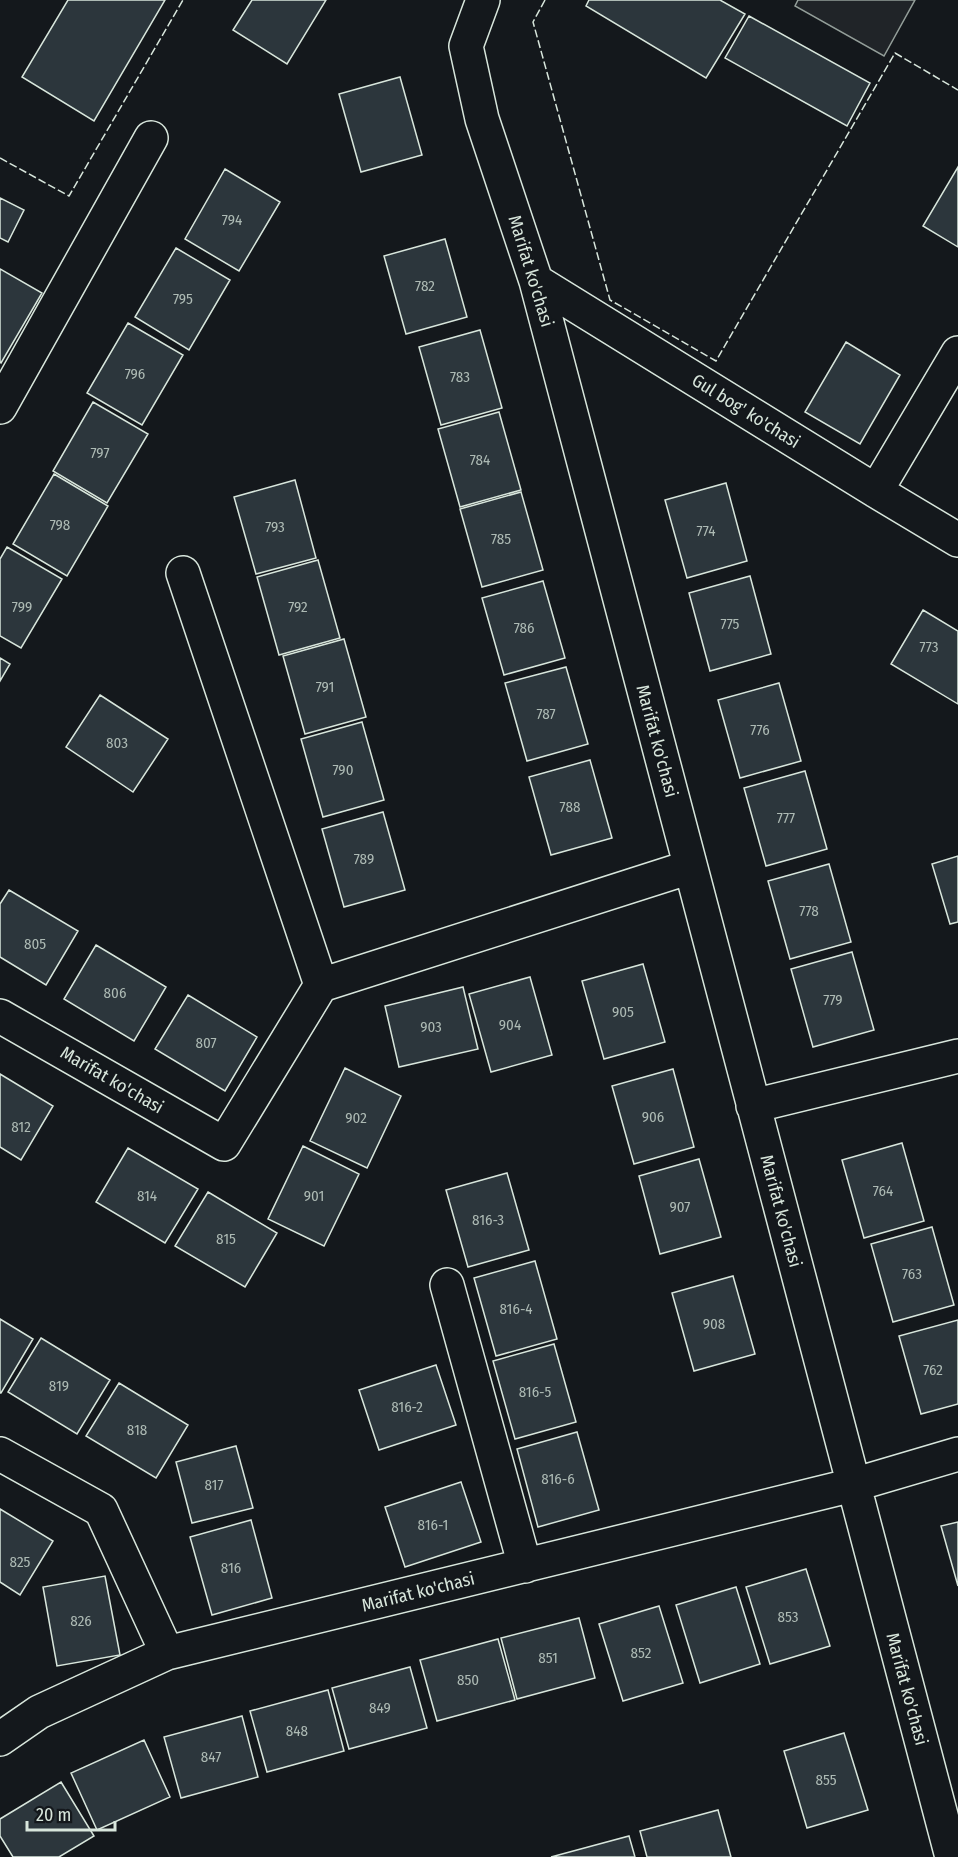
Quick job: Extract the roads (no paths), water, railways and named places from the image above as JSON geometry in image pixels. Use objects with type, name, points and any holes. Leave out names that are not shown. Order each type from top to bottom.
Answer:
[{"type":"street","name":"Marifat ko'chasi","points":[[483,0],[466,46],[482,119],[536,281],[952,1857]]},
{"type":"street","points":[[0,407],[151,138]]},
{"type":"street","name":"Gul bog' ko'chasi","points":[[536,281],[958,540]]},
{"type":"street","points":[[876,491],[958,353]]},
{"type":"street","points":[[183,573],[321,985],[690,867]]},
{"type":"street","name":"Marifat ko'chasi","points":[[0,1016],[224,1144],[321,985]]},
{"type":"street","points":[[753,1106],[958,1056]]},
{"type":"street","points":[[447,1286],[525,1566]]},
{"type":"street","points":[[0,1454],[101,1510],[166,1653]]},
{"type":"street","name":"Marifat ko'chasi","points":[[0,1739],[39,1712],[166,1653],[853,1485],[958,1455]]}]
